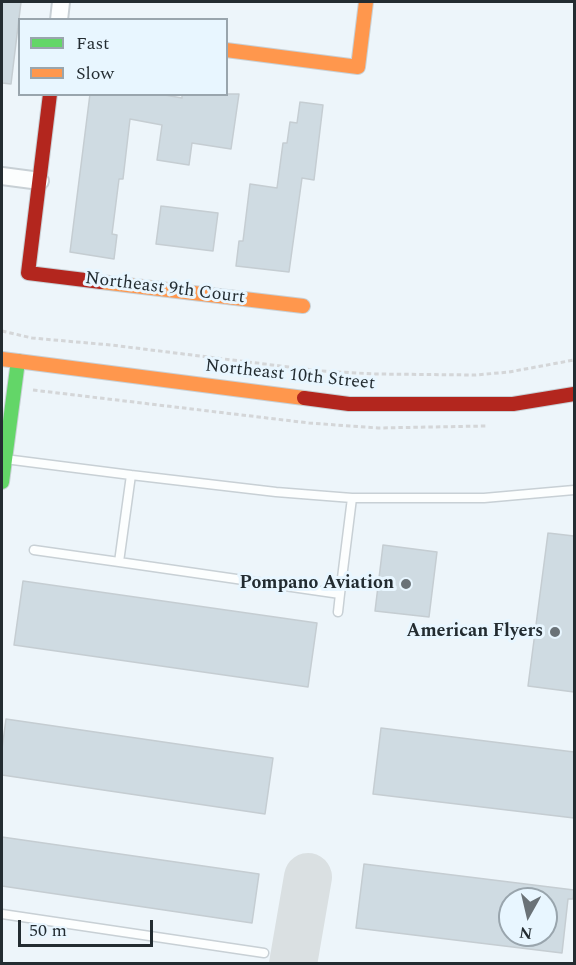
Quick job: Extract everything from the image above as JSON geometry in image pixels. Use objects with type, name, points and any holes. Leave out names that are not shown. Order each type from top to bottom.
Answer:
[{"type":"street","points":[[59,18],[61,2]]},
{"type":"street","points":[[228,50],[358,68],[366,2]]},
{"type":"street","points":[[2,176],[40,181],[50,96]]},
{"type":"street","name":"Northeast 9th Court","points":[[40,181],[28,273],[303,306]]},
{"type":"street","name":"Northeast 10th Street","points":[[2,359],[348,404],[513,404],[574,394]]},
{"type":"street","points":[[2,482],[3,459],[18,361]]},
{"type":"lane","points":[[3,459],[276,492],[352,498],[484,498],[574,490]]},
{"type":"lane","points":[[118,562],[131,475]]},
{"type":"lane","points":[[338,612],[352,498]]},
{"type":"lane","points":[[34,550],[340,594]]},
{"type":"lane","points":[[2,914],[264,953]]},
{"type":"path","points":[[2,331],[32,338],[111,345],[311,370],[375,374],[476,375],[509,372],[574,360]]},
{"type":"building","points":[[2,2],[21,2],[11,84],[2,83]]},
{"type":"building","points":[[239,94],[231,149],[192,143],[189,165],[157,160],[162,125],[130,119],[123,179],[119,179],[112,234],[117,235],[114,259],[70,252],[90,96],[182,98],[182,96]]},
{"type":"building","points":[[300,102],[323,105],[314,180],[302,178],[289,272],[236,266],[239,241],[243,241],[250,184],[277,188],[283,143],[287,143],[290,122],[297,123]]},
{"type":"building","points":[[161,206],[218,213],[213,251],[156,244]]},
{"type":"building","name":"American Flyers","points":[[548,533],[574,536],[574,692],[528,686]]},
{"type":"building","name":"Pompano Aviation","points":[[383,545],[437,552],[429,617],[375,611]]},
{"type":"building","points":[[23,581],[317,623],[308,687],[14,645]]},
{"type":"building","points":[[6,719],[273,758],[265,814],[2,775],[2,749]]},
{"type":"building","points":[[381,728],[574,752],[574,818],[373,794]]},
{"type":"building","points":[[2,837],[259,874],[252,923],[2,886]]},
{"type":"building","points":[[364,864],[550,887],[498,887],[498,945],[356,928]]},
{"type":"building","points":[[558,888],[574,890],[573,899],[568,899],[562,953],[513,947],[558,947]]},
{"type":"taxiway","points":[[293,964],[308,877]]},
{"type":"traffic: fast","points":[[2,482],[18,361]]},
{"type":"traffic: slow","points":[[228,50],[358,67],[366,2]]},
{"type":"traffic: slow","points":[[101,282],[303,306]]},
{"type":"traffic: slow","points":[[2,359],[304,398]]},
{"type":"traffic: jam","points":[[50,96],[28,273],[101,282]]},
{"type":"traffic: jam","points":[[304,398],[349,404],[513,404],[574,394]]},
{"type":"place","name":"Pompano Aviation","points":[[406,584]]},
{"type":"place","name":"American Flyers","points":[[555,632]]}]
